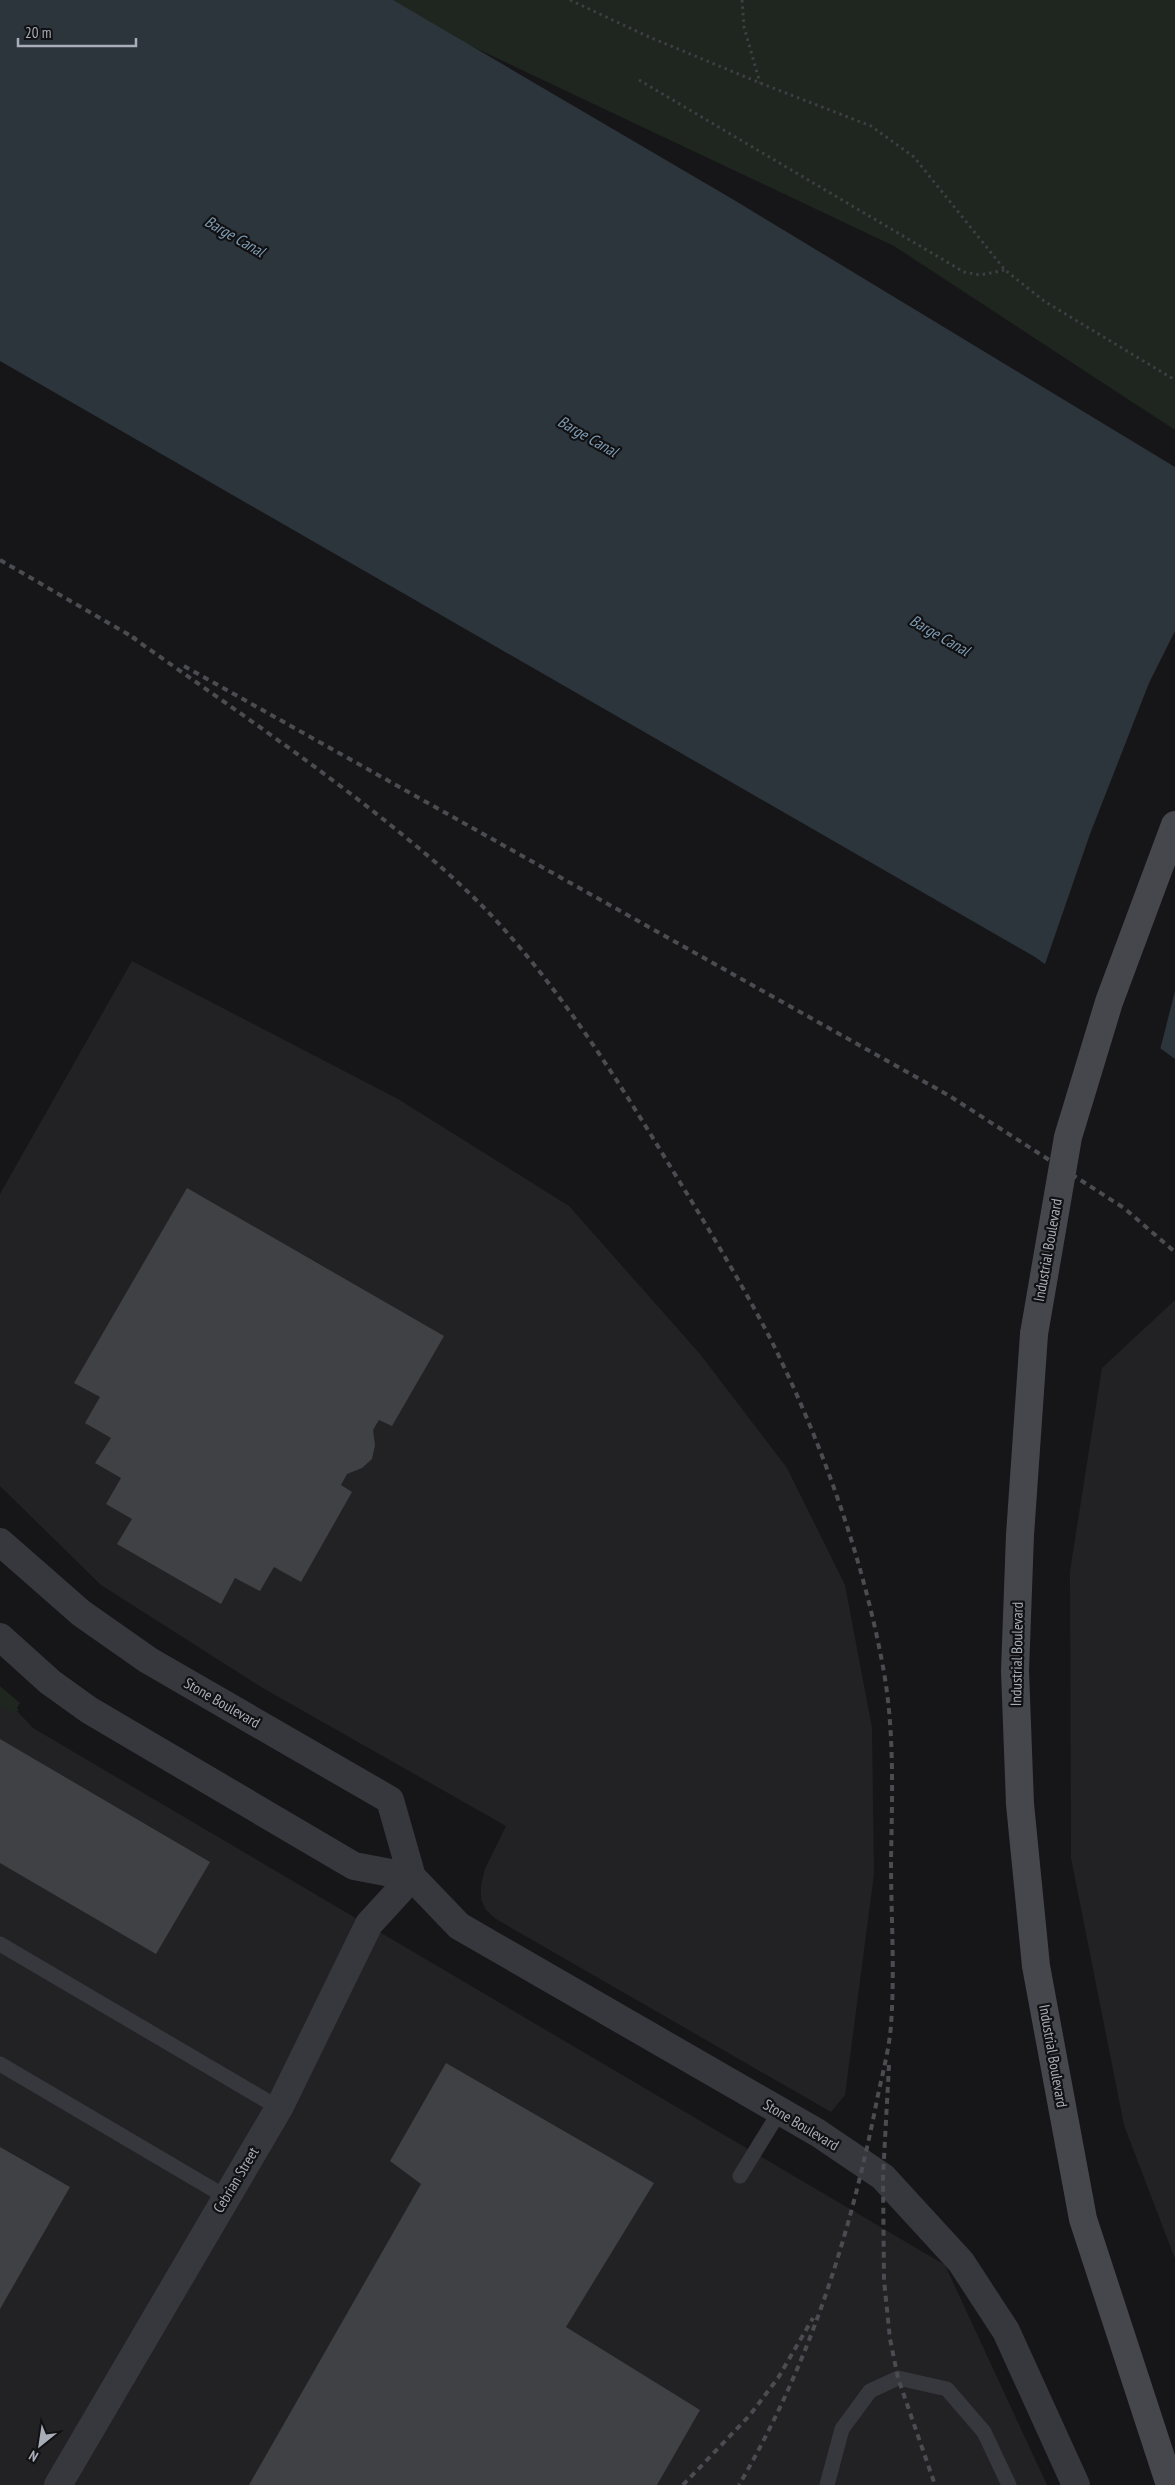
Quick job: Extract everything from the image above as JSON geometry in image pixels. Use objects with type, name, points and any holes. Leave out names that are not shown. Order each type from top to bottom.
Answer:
[{"type":"main road","name":"Industrial Boulevard","points":[[1170,2485],[1083,2220],[1036,1966],[1020,1804],[1015,1672],[1020,1535],[1034,1334],[1068,1137],[1110,1002],[1175,825]]},
{"type":"street","name":"Stone Boulevard","points":[[0,1542],[81,1613],[134,1651],[390,1800],[412,1877],[460,1926],[818,2133],[883,2177],[962,2262],[1006,2331],[1076,2485]]},
{"type":"street","points":[[0,1637],[50,1682],[89,1710],[354,1866],[412,1877]]},
{"type":"street","name":"Cebrian Street","points":[[58,2485],[279,2108],[369,1924],[412,1877]]},
{"type":"lane","points":[[0,1944],[279,2108]]},
{"type":"lane","points":[[0,2064],[226,2197]]},
{"type":"lane","points":[[740,2176],[780,2112]]},
{"type":"lane","points":[[827,2485],[842,2429],[870,2391],[898,2378],[947,2389],[984,2432],[1009,2485]]},
{"type":"path","points":[[570,0],[647,36],[871,126],[914,157],[1005,270],[1044,301],[1175,380]]},
{"type":"path","points":[[742,0],[744,27],[760,83]]},
{"type":"path","points":[[639,80],[964,272],[980,275],[1005,270]]},
{"type":"shaded area","points":[[374,0],[1175,0],[1175,430],[894,246]]},
{"type":"shaded area","points":[[132,961],[398,1099],[569,1206],[700,1354],[787,1468],[845,1585],[872,1728],[874,1874],[845,2095],[831,2112],[496,1919],[486,1910],[481,1899],[481,1885],[485,1869],[506,1826],[261,1687],[101,1585],[0,1486],[0,1194]]},
{"type":"shaded area","points":[[1175,1300],[1175,2259],[1124,2125],[1071,1858],[1070,1571],[1102,1368]]},
{"type":"shaded area","points":[[0,1686],[20,1703],[17,1708],[19,1711],[9,1712],[0,1707]]},
{"type":"shaded area","points":[[0,1693],[33,1728],[945,2265],[1047,2485],[0,2485]]},
{"type":"water","name":"Barge Canal","points":[[0,0],[393,0],[734,200],[1175,467],[1175,1059],[1035,957],[0,361]]},
{"type":"pier","points":[[1175,631],[1175,991],[1160,1050],[1044,967],[1090,834],[1149,683]]},
{"type":"building","points":[[187,1188],[444,1336],[392,1426],[379,1420],[373,1430],[375,1445],[372,1459],[362,1468],[347,1474],[341,1485],[352,1492],[301,1582],[274,1567],[260,1591],[235,1578],[221,1604],[117,1544],[132,1519],[106,1504],[121,1478],[95,1463],[111,1438],[85,1423],[100,1397],[74,1383]]},
{"type":"building","points":[[0,1739],[210,1862],[156,1954],[0,1863]]},
{"type":"building","points":[[446,2063],[654,2183],[566,2327],[700,2410],[657,2485],[249,2485],[421,2184],[390,2161]]},
{"type":"building","points":[[0,2147],[70,2187],[0,2309]]},
{"type":"railway","points":[[0,560],[136,639]]},
{"type":"railway","points":[[132,637],[281,742],[385,820],[462,886],[491,915],[542,975],[589,1038],[632,1104],[736,1276],[771,1340],[807,1418],[852,1542],[864,1584],[883,1667],[891,1740],[893,1964],[890,2036],[852,2208],[823,2303],[786,2395],[739,2485]]},
{"type":"railway","points":[[184,666],[948,1095],[1124,1208],[1175,1252]]},
{"type":"railway","points":[[889,2065],[883,2177],[884,2280],[890,2339],[898,2378],[935,2485]]},
{"type":"railway","points":[[683,2485],[750,2415],[778,2378],[813,2318]]}]
